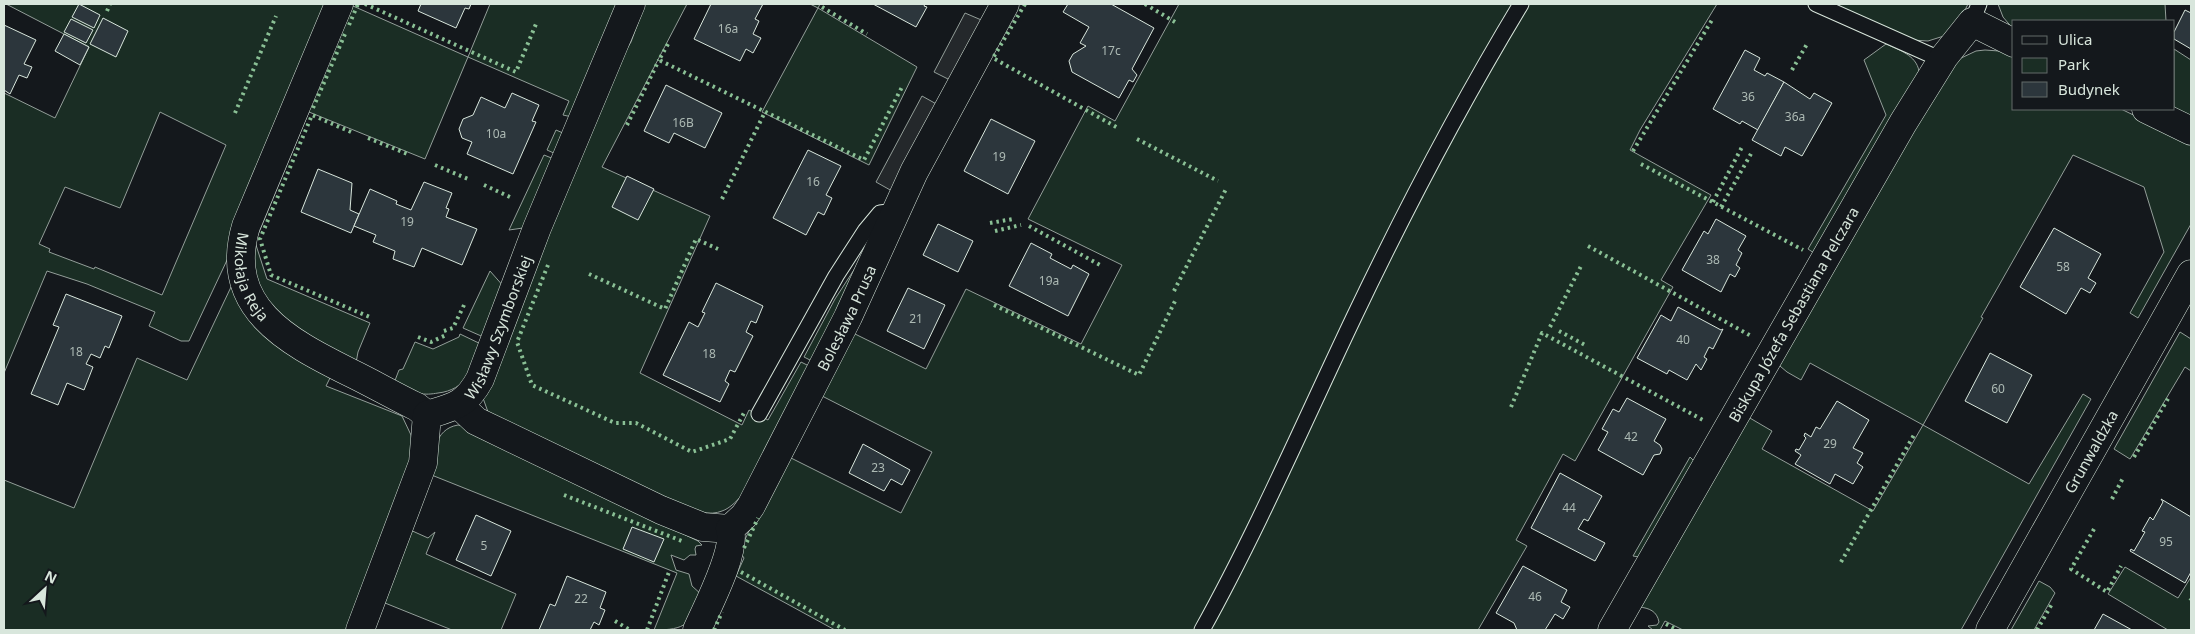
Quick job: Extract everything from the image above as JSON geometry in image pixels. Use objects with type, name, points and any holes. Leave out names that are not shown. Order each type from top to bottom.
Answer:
[{"type":"street","name":"Mikołaja Reja","points":[[339,4],[246,226],[240,254],[242,274],[254,303],[262,314],[284,335],[320,357],[417,407],[427,415]]},
{"type":"street","name":"Wisławy Szymborskiej","points":[[427,415],[459,405],[472,394],[480,379],[537,228],[631,4]]},
{"type":"street","name":"Bolesława Prusa","points":[[730,529],[744,516],[751,506],[848,316],[914,172],[1005,4]]},
{"type":"street","points":[[1976,13],[2012,41]]},
{"type":"street","name":"Biskupa Józefa Sebastiana Pelczara","points":[[1612,630],[1860,196],[1942,60],[1976,13]]},
{"type":"street","points":[[2148,110],[2191,131]]},
{"type":"street","name":"Grunwaldzka","points":[[1990,630],[2191,274]]},
{"type":"street","points":[[459,405],[476,421],[609,487],[703,527],[730,529],[732,541],[729,555],[697,630]]},
{"type":"street","points":[[360,630],[423,463],[427,415]]},
{"type":"lane","points":[[1202,630],[1241,557],[1404,214],[1483,66],[1521,4]]},
{"type":"lane","points":[[1816,4],[1942,60]]},
{"type":"lane","points":[[759,414],[836,276],[865,231],[880,213],[896,211]]},
{"type":"green space","points":[[6,4],[330,4],[232,230],[228,258],[189,341],[181,341],[149,326],[155,312],[87,284],[47,271],[4,373],[4,93],[55,118],[89,47]],"holes":[[[160,112],[226,145],[162,295],[95,267],[94,269],[49,252],[50,249],[39,244],[65,187],[120,208]]]},
{"type":"green space","points":[[490,4],[622,4],[572,117],[563,115],[569,101],[468,57]]},
{"type":"green space","points":[[645,4],[687,4],[602,167],[710,216],[640,373],[742,425],[749,410],[768,420],[801,362],[813,368],[773,447],[747,489],[734,503],[722,511],[713,513],[684,509],[488,412],[483,398],[592,105],[631,42]]},
{"type":"green space","points":[[810,4],[820,4],[818,8]]},
{"type":"green space","points":[[1179,4],[1717,4],[1640,130],[1630,150],[1711,195],[1661,280],[1673,287],[1575,461],[1563,454],[1516,540],[1527,546],[1478,630],[835,630],[736,576],[744,558],[741,548],[755,518],[804,429],[791,458],[901,513],[932,452],[822,396],[853,333],[926,369],[966,289],[1081,344],[1122,265],[1028,219],[1088,106],[1115,121]]},
{"type":"green space","points":[[1834,4],[1968,4],[1961,18],[1947,35],[1928,41],[1912,40]]},
{"type":"green space","points":[[1998,4],[2165,4],[2166,20],[2012,20],[2012,28],[2003,17]]},
{"type":"green space","points":[[353,6],[468,57],[425,159],[309,112],[255,242],[267,279],[370,323],[358,352],[356,363],[285,321],[258,287],[251,246]]},
{"type":"green space","points":[[818,8],[917,67],[869,165],[762,112]]},
{"type":"green space","points":[[1886,44],[1911,57],[1919,71],[1817,255],[1808,249],[1886,115],[1864,60]]},
{"type":"green space","points":[[1985,50],[1999,51],[2012,56],[2012,110],[2123,110],[2191,143],[2191,224],[2138,318],[2130,313],[2164,252],[2144,187],[2073,155],[1981,317],[1983,318],[1923,425],[1810,363],[1801,380],[1787,372],[1774,361],[1879,179],[1959,59],[1976,51]]},
{"type":"green space","points":[[2175,50],[2191,60],[2191,119],[2175,110]]},
{"type":"green space","points":[[556,130],[570,136],[530,227],[509,230],[544,155],[554,159],[556,154],[547,150]]},
{"type":"green space","points":[[861,259],[816,363],[804,357],[835,299]]},
{"type":"green space","points":[[490,271],[505,288],[488,339],[463,328]]},
{"type":"green space","points":[[231,287],[242,302],[332,374],[326,386],[402,416],[411,435],[413,451],[348,630],[4,630],[4,480],[74,508],[137,358],[187,380]]},
{"type":"green space","points":[[2180,332],[2191,339],[2191,371],[2185,367],[2130,459],[2114,449]]},
{"type":"green space","points":[[460,334],[485,346],[473,370],[462,383],[448,391],[421,394],[394,383],[399,370],[403,369],[415,342],[433,349],[459,337]]},
{"type":"green space","points":[[2083,394],[2091,399],[1961,630],[1683,630],[1665,621],[1660,630],[1653,630],[1648,626],[1657,625],[1659,622],[1658,618],[1652,611],[1639,607],[1743,414],[1772,431],[1762,449],[1873,511],[1923,425],[2029,484]]},
{"type":"green space","points":[[458,425],[698,541],[702,545],[696,546],[696,555],[690,555],[684,560],[671,555],[676,570],[689,574],[692,586],[702,595],[690,619],[680,627],[654,630],[677,573],[429,474],[439,437],[450,427]]},
{"type":"green space","points":[[1690,457],[1698,465],[1639,557],[1633,556]]},
{"type":"green space","points":[[408,529],[428,538],[435,532],[426,554],[516,594],[501,630],[452,630],[380,601]]},
{"type":"green space","points":[[2125,567],[2178,598],[2191,577],[2191,630],[2168,630],[2108,594]]},
{"type":"green space","points":[[2039,581],[2050,587],[2055,593],[2034,630],[2011,630]]},
{"type":"shaded area","points":[[965,13],[986,22],[954,82],[934,72]]},
{"type":"shaded area","points":[[922,96],[940,106],[892,191],[876,182]]},
{"type":"building","points":[[79,4],[100,15],[94,28],[72,17]]},
{"type":"building","points":[[421,4],[471,4],[469,9],[465,8],[456,28],[418,11]]},
{"type":"building","points":[[711,4],[763,4],[755,19],[759,21],[753,34],[761,38],[753,53],[746,49],[740,61],[694,39]]},
{"type":"building","points":[[873,4],[925,4],[924,6],[927,7],[916,27]]},
{"type":"building","points":[[1068,4],[1111,4],[1154,28],[1132,69],[1137,75],[1133,82],[1129,80],[1119,98],[1072,72],[1069,61],[1073,54],[1086,46],[1080,43],[1089,27],[1063,12]]},
{"type":"building","points":[[2185,10],[2191,13],[2191,49],[2175,40],[2175,30]]},
{"type":"building","points":[[103,18],[128,31],[116,57],[90,44]]},
{"type":"building","points":[[71,19],[93,30],[86,43],[64,32]]},
{"type":"building","points":[[4,25],[36,40],[24,64],[32,67],[27,78],[19,75],[10,94],[4,90]]},
{"type":"building","points":[[64,34],[89,47],[80,65],[55,51]]},
{"type":"building","points":[[1745,50],[1760,58],[1754,70],[1765,76],[1767,73],[1784,82],[1758,130],[1742,121],[1740,124],[1713,109]]},
{"type":"building","points":[[1784,82],[1810,99],[1814,93],[1832,103],[1802,156],[1785,147],[1781,156],[1752,140]]},
{"type":"building","points":[[666,85],[722,113],[705,148],[674,133],[669,143],[644,131]]},
{"type":"building","points":[[512,93],[539,105],[532,121],[536,122],[513,174],[467,154],[472,142],[462,138],[459,129],[463,119],[473,115],[481,97],[505,108]]},
{"type":"building","points":[[991,119],[1035,141],[1008,194],[964,171]]},
{"type":"building","points":[[808,150],[841,166],[826,195],[832,198],[824,215],[818,212],[806,235],[773,218]]},
{"type":"building","points":[[318,169],[352,183],[350,210],[359,214],[351,233],[301,212]]},
{"type":"building","points":[[627,176],[654,189],[638,220],[612,207]]},
{"type":"building","points":[[424,182],[452,193],[446,208],[449,209],[446,217],[477,229],[462,265],[422,248],[414,267],[393,259],[395,251],[373,242],[376,235],[354,226],[370,189],[397,201],[396,204],[411,210]]},
{"type":"building","points":[[1716,219],[1746,236],[1738,250],[1742,253],[1736,265],[1740,268],[1735,277],[1730,274],[1721,292],[1682,270],[1704,231],[1708,234]]},
{"type":"building","points":[[938,224],[973,241],[958,272],[923,255]]},
{"type":"building","points":[[2054,228],[2101,254],[2088,278],[2096,283],[2090,293],[2081,288],[2066,314],[2020,287]]},
{"type":"building","points":[[1031,243],[1052,254],[1050,258],[1071,269],[1073,265],[1089,274],[1068,316],[1009,286]]},
{"type":"building","points":[[716,283],[763,306],[756,323],[751,321],[746,332],[753,336],[735,372],[730,370],[725,381],[729,384],[720,402],[663,375],[689,322],[698,327],[705,313],[702,312]]},
{"type":"building","points":[[908,288],[945,305],[924,349],[887,331]]},
{"type":"building","points":[[66,294],[122,316],[109,348],[105,346],[100,358],[91,354],[86,364],[93,367],[84,390],[67,383],[58,405],[31,394],[59,327],[53,325]]},
{"type":"building","points":[[1678,307],[1721,330],[1723,329],[1713,349],[1709,347],[1704,357],[1707,359],[1701,370],[1696,364],[1687,380],[1669,370],[1667,374],[1637,358],[1661,315],[1671,321]]},
{"type":"building","points":[[1990,353],[2032,375],[2007,423],[1965,401]]},
{"type":"building","points":[[1627,398],[1666,419],[1654,441],[1662,449],[1660,454],[1654,455],[1643,475],[1598,450],[1608,432],[1602,429],[1613,409],[1619,412]]},
{"type":"building","points":[[1837,401],[1869,420],[1853,448],[1863,453],[1857,463],[1863,467],[1853,484],[1835,474],[1830,484],[1795,464],[1801,455],[1795,451],[1796,449],[1799,450],[1806,438],[1804,436],[1805,433],[1811,437],[1816,427],[1820,429]]},
{"type":"building","points":[[863,444],[910,470],[902,485],[891,479],[884,491],[849,473]]},
{"type":"building","points":[[1560,473],[1602,496],[1588,521],[1584,519],[1578,529],[1605,543],[1595,561],[1531,528]]},
{"type":"building","points":[[2161,499],[2191,517],[2191,572],[2185,583],[2130,551],[2131,549],[2134,551],[2145,532],[2142,531],[2150,517],[2153,520],[2163,502]]},
{"type":"building","points":[[476,515],[511,531],[491,576],[456,560]]},
{"type":"building","points":[[632,527],[664,539],[654,562],[623,549]]},
{"type":"building","points":[[1523,566],[1567,590],[1561,602],[1570,607],[1563,619],[1555,614],[1545,630],[1517,630],[1514,623],[1496,613]]},
{"type":"building","points":[[567,576],[606,592],[600,608],[605,610],[599,625],[594,622],[590,630],[539,630],[550,604],[555,606]]},
{"type":"building","points":[[2103,614],[2132,630],[2094,630]]},
{"type":"hedge","points":[[107,11],[110,4]]},
{"type":"hedge","points":[[349,25],[358,4]]},
{"type":"hedge","points":[[365,4],[516,72],[536,24]]},
{"type":"hedge","points":[[1025,4],[993,58],[1118,128]]},
{"type":"hedge","points":[[1145,4],[1175,22]]},
{"type":"hedge","points":[[822,7],[867,34]]},
{"type":"hedge","points":[[235,113],[276,16]]},
{"type":"hedge","points":[[1633,151],[1712,20]]},
{"type":"hedge","points":[[313,108],[345,34]]},
{"type":"hedge","points":[[668,44],[659,60],[864,160],[902,87]]},
{"type":"hedge","points":[[1792,70],[1807,44]]},
{"type":"hedge","points":[[627,125],[659,60]]},
{"type":"hedge","points":[[722,199],[765,112]]},
{"type":"hedge","points":[[351,132],[312,115],[260,239],[271,275],[372,318]]},
{"type":"hedge","points":[[368,138],[410,155]]},
{"type":"hedge","points":[[1137,139],[1218,181]]},
{"type":"hedge","points":[[1713,202],[1742,147]]},
{"type":"hedge","points":[[1721,207],[1752,152]]},
{"type":"hedge","points":[[1641,164],[1803,250]]},
{"type":"hedge","points":[[435,165],[468,179]]},
{"type":"hedge","points":[[484,185],[510,197]]},
{"type":"hedge","points":[[1174,291],[1227,187]]},
{"type":"hedge","points":[[990,223],[1013,219]]},
{"type":"hedge","points":[[995,231],[1021,225]]},
{"type":"hedge","points":[[1029,226],[1100,265]]},
{"type":"hedge","points":[[589,274],[665,309],[696,239],[718,249]]},
{"type":"hedge","points":[[1588,246],[1753,337]]},
{"type":"hedge","points":[[548,265],[517,342],[532,385],[615,423],[636,423],[692,452],[730,439],[745,411]]},
{"type":"hedge","points":[[1550,327],[1581,266]]},
{"type":"hedge","points":[[994,305],[1139,375],[1176,299]]},
{"type":"hedge","points":[[444,331],[453,328],[465,303]]},
{"type":"hedge","points":[[1559,331],[1585,345]]},
{"type":"hedge","points":[[1511,407],[1542,333],[1703,420]]},
{"type":"hedge","points":[[418,337],[431,342],[446,335]]},
{"type":"hedge","points":[[2134,457],[2169,397]]},
{"type":"hedge","points":[[1841,562],[1914,435]]},
{"type":"hedge","points":[[2112,499],[2124,476]]},
{"type":"hedge","points":[[564,495],[682,541]]},
{"type":"hedge","points":[[744,548],[758,518]]},
{"type":"hedge","points":[[2094,529],[2071,569],[2107,592],[2121,566]]},
{"type":"hedge","points":[[647,630],[669,572]]},
{"type":"hedge","points":[[741,572],[845,630]]},
{"type":"hedge","points":[[2037,630],[2053,602]]},
{"type":"hedge","points":[[714,630],[722,612]]},
{"type":"hedge","points":[[615,621],[630,630]]},
{"type":"hedge","points":[[1666,624],[1677,630]]}]
